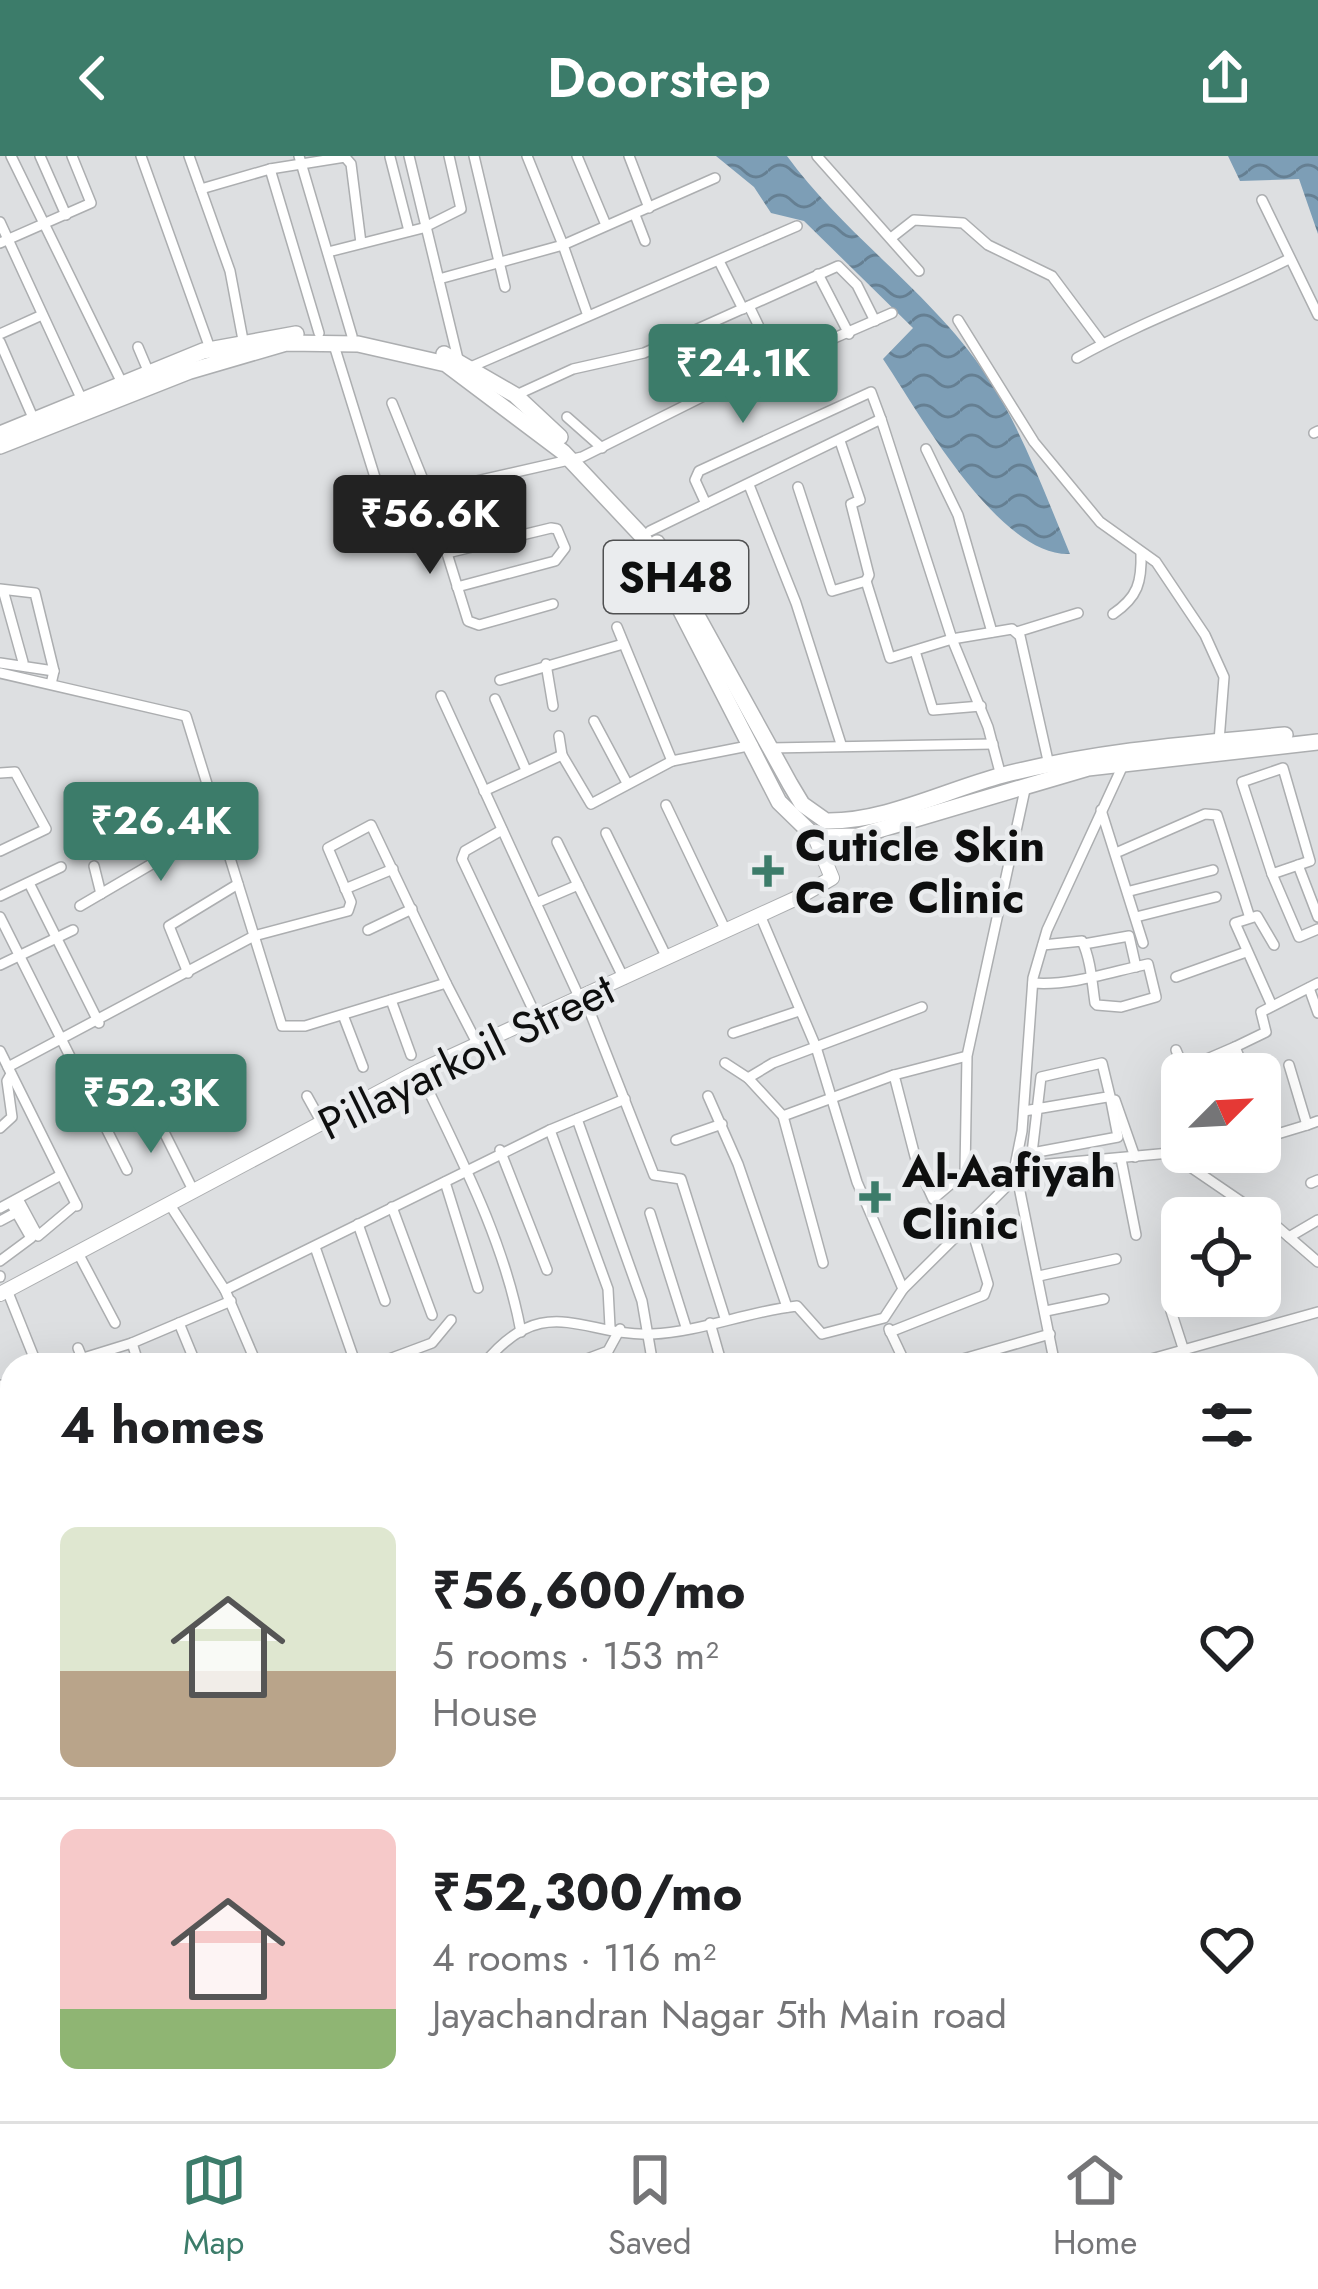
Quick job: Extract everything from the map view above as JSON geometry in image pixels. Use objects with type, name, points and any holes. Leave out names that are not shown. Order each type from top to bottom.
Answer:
[{"type":"main road","name":"SH48","points":[[0,446],[243,340],[352,336],[465,362],[577,459],[650,531],[802,804],[826,821],[860,818],[1000,776],[1123,748],[1318,732]]},
{"type":"main road","name":"SH48","points":[[0,434],[149,373],[213,355],[326,338],[446,364],[511,400]]},
{"type":"main road","name":"SH48","points":[[577,459],[643,537],[779,802],[815,837]]},
{"type":"main road","points":[[815,837],[858,836],[1026,785],[1124,763],[1318,742]]},
{"type":"street","points":[[11,156],[122,384]]},
{"type":"street","points":[[40,156],[65,215]]},
{"type":"street","points":[[4,241],[92,200],[72,156]]},
{"type":"street","points":[[141,156],[213,355]]},
{"type":"street","points":[[189,156],[230,271],[243,340]]},
{"type":"street","points":[[410,156],[423,228],[465,362],[797,226]]},
{"type":"street","points":[[328,252],[423,228],[461,208],[449,156]]},
{"type":"street","points":[[474,156],[505,287]]},
{"type":"street","points":[[527,156],[587,313]]},
{"type":"street","points":[[577,156],[606,225]]},
{"type":"street","points":[[628,156],[649,208]]},
{"type":"street","points":[[818,156],[919,271]]},
{"type":"street","points":[[390,157],[409,231]]},
{"type":"street","points":[[201,189],[300,160],[348,159],[361,243]]},
{"type":"street","points":[[300,160],[352,336]]},
{"type":"street","points":[[270,170],[378,487]]},
{"type":"street","points":[[439,279],[501,266],[563,245],[715,178]]},
{"type":"street","points":[[1262,200],[1318,315]]},
{"type":"street","points":[[635,215],[645,242]]},
{"type":"street","points":[[891,238],[914,220],[963,223],[988,245],[1052,276],[1102,343]]},
{"type":"street","points":[[0,222],[4,241],[82,400]]},
{"type":"street","points":[[1077,358],[1289,259]]},
{"type":"street","points":[[719,261],[761,333]]},
{"type":"street","points":[[511,400],[573,369],[644,353],[818,274],[844,267],[875,321]]},
{"type":"street","points":[[818,274],[849,334]]},
{"type":"street","points":[[428,492],[577,459],[728,384],[892,313]]},
{"type":"street","points":[[34,420],[0,338],[42,315]]},
{"type":"street","points":[[958,320],[1034,442],[1100,522],[1156,562],[1220,666],[1224,690],[1220,742]]},
{"type":"street","points":[[138,347],[149,373]]},
{"type":"street","points":[[706,504],[695,480],[699,471],[871,392],[952,639],[981,706],[1000,776]]},
{"type":"street","points":[[392,403],[472,624],[553,604]]},
{"type":"street","points":[[567,417],[602,448]]},
{"type":"street","points":[[650,531],[881,419]]},
{"type":"street","points":[[840,441],[860,500],[851,504],[869,575],[866,581],[890,658],[952,639],[1017,632],[1078,613]]},
{"type":"street","points":[[926,449],[958,515],[992,632]]},
{"type":"street","points":[[749,485],[796,603],[841,744]]},
{"type":"street","points":[[798,488],[832,591],[866,581]]},
{"type":"street","points":[[447,553],[551,528],[557,529],[565,548],[555,561],[457,586]]},
{"type":"street","points":[[1113,614],[1131,602],[1140,585],[1142,552]]},
{"type":"street","points":[[23,662],[1,590],[35,592],[54,671],[51,684]]},
{"type":"street","points":[[617,627],[672,761]]},
{"type":"street","points":[[1017,632],[1049,765]]},
{"type":"street","points":[[500,680],[623,644]]},
{"type":"street","points":[[916,651],[927,708],[981,706]]},
{"type":"street","points":[[0,663],[54,671]]},
{"type":"street","points":[[545,664],[553,706]]},
{"type":"street","points":[[0,673],[186,716],[278,1020],[296,1028],[446,983]]},
{"type":"street","points":[[441,696],[582,998],[654,1175],[681,1179],[725,1318]]},
{"type":"street","points":[[495,699],[526,770]]},
{"type":"street","points":[[594,721],[627,783]]},
{"type":"street","points":[[559,736],[562,755],[591,804],[672,761],[749,745],[993,744]]},
{"type":"street","points":[[1249,750],[1255,777]]},
{"type":"street","points":[[484,791],[562,755]]},
{"type":"street","points":[[1032,1153],[1033,983],[1042,945],[1124,763]]},
{"type":"street","points":[[1272,874],[1310,861],[1283,768],[1242,782],[1272,874],[1299,937],[1318,929]]},
{"type":"street","points":[[0,773],[15,772],[46,829],[4,849],[0,831]]},
{"type":"street","points":[[894,1075],[916,1164],[933,1199],[965,1172],[968,1056],[1026,785]]},
{"type":"street","points":[[666,805],[726,931]]},
{"type":"street","points":[[1101,810],[1143,943]]},
{"type":"street","points":[[1118,852],[1205,814],[1217,815],[1249,915],[1262,921],[1274,945]]},
{"type":"street","points":[[80,906],[220,824]]},
{"type":"street","points":[[0,1128],[13,1114],[7,1081],[10,1070],[254,936],[348,911],[352,906],[328,853],[333,841],[370,825],[478,1045]]},
{"type":"street","points":[[502,830],[465,850],[462,859],[537,1018]]},
{"type":"street","points":[[606,833],[667,958]]},
{"type":"street","name":"Pillayarkoil Street","points":[[2,1284],[78,1253],[419,1071],[832,878],[815,837]]},
{"type":"street","points":[[557,842],[624,979]]},
{"type":"street","points":[[1298,865],[1318,917]]},
{"type":"street","points":[[94,866],[101,893]]},
{"type":"street","points":[[0,896],[61,867]]},
{"type":"street","points":[[345,890],[393,868]]},
{"type":"street","points":[[1130,891],[1214,870]]},
{"type":"street","points":[[29,883],[99,1023]]},
{"type":"street","points":[[188,973],[169,926],[238,884]]},
{"type":"street","points":[[536,903],[578,885]]},
{"type":"street","points":[[1136,916],[1216,897]]},
{"type":"street","points":[[368,930],[412,909]]},
{"type":"street","points":[[760,915],[816,1047],[857,1182],[903,1289]]},
{"type":"street","points":[[1249,915],[1233,927],[1272,1006]]},
{"type":"street","points":[[0,917],[127,1170]]},
{"type":"street","points":[[0,965],[73,930]]},
{"type":"street","points":[[1042,945],[1129,936],[1136,967]]},
{"type":"street","points":[[1033,983],[1091,976],[1148,964],[1155,999],[1121,1007],[1097,1005],[1091,976],[1084,944]]},
{"type":"street","points":[[1176,977],[1246,952]]},
{"type":"street","points":[[1223,1053],[1266,1032],[1261,1012],[1313,986],[1318,1013]]},
{"type":"street","points":[[392,1000],[411,1055]]},
{"type":"street","points":[[748,1078],[922,1007]]},
{"type":"street","points":[[733,1033],[799,1011]]},
{"type":"street","points":[[343,1016],[363,1067]]},
{"type":"street","points":[[1235,1047],[1237,1053]]},
{"type":"street","points":[[0,1051],[77,1205],[38,1236],[11,1206]]},
{"type":"street","points":[[783,1116],[832,1094],[968,1056]]},
{"type":"street","points":[[725,1063],[748,1078],[783,1116],[823,1264]]},
{"type":"street","points":[[497,1353],[521,1332],[574,1319],[651,1334],[787,1307],[802,1308],[822,1334],[884,1318],[903,1289],[1012,1181],[1041,1077],[1102,1063],[1136,1157]]},
{"type":"street","points":[[1281,1133],[1312,1123],[1289,1064]]},
{"type":"street","points":[[419,1071],[505,1267],[521,1332]]},
{"type":"street","points":[[1030,1110],[1111,1094]]},
{"type":"street","points":[[1017,1154],[1118,1137],[1111,1094]]},
{"type":"street","points":[[307,1096],[322,1125]]},
{"type":"street","points":[[708,1096],[787,1307]]},
{"type":"street","points":[[97,1353],[179,1323],[500,1150],[626,1099]]},
{"type":"street","points":[[148,1100],[194,1192]]},
{"type":"street","points":[[577,1119],[651,1334],[652,1353]]},
{"type":"street","points":[[676,1140],[722,1124]]},
{"type":"street","points":[[550,1130],[608,1289],[615,1328],[608,1351],[603,1353]]},
{"type":"street","points":[[500,1150],[547,1270]]},
{"type":"street","points":[[1015,1167],[1161,1154]]},
{"type":"street","points":[[1121,1159],[1136,1235]]},
{"type":"street","points":[[1015,1167],[1053,1353]]},
{"type":"street","points":[[1199,1173],[1233,1197]]},
{"type":"street","points":[[0,1221],[11,1206],[62,1175]]},
{"type":"street","points":[[445,1182],[478,1288]]},
{"type":"street","points":[[170,1205],[228,1295],[251,1353]]},
{"type":"street","points":[[0,1261],[30,1242],[11,1206]]},
{"type":"street","points":[[392,1207],[432,1315]]},
{"type":"street","points":[[650,1213],[686,1328]]},
{"type":"street","points":[[1289,1237],[1318,1220]]},
{"type":"street","points":[[890,1331],[984,1294],[988,1284],[970,1223]]},
{"type":"street","points":[[358,1224],[386,1301]]},
{"type":"street","points":[[1281,1230],[1318,1262]]},
{"type":"street","points":[[315,1246],[352,1353]]},
{"type":"street","points":[[78,1253],[115,1323]]},
{"type":"street","points":[[1039,1276],[1116,1259]]},
{"type":"street","points":[[2,1284],[33,1353]]},
{"type":"street","points":[[1046,1311],[1104,1299]]},
{"type":"street","points":[[1176,1353],[1318,1312]]},
{"type":"street","points":[[1173,1317],[1184,1351]]},
{"type":"street","points":[[884,1318],[900,1353]]},
{"type":"street","points":[[405,1353],[432,1343],[451,1319]]},
{"type":"street","points":[[179,1323],[191,1353]]},
{"type":"street","points":[[710,1323],[719,1353]]},
{"type":"street","points":[[984,1353],[1050,1334]]},
{"type":"street","points":[[132,1342],[135,1353]]},
{"type":"water","points":[[716,156],[787,156],[835,212],[941,318],[1000,397],[1070,554],[1043,549],[1016,533],[989,508],[940,446],[883,359],[913,328],[804,221],[771,213],[754,187]]},
{"type":"water","points":[[1228,156],[1318,156],[1318,234],[1299,179],[1240,181]]},
{"type":"place","name":"Cuticle Skin Care Clinic","points":[[768,871]]},
{"type":"place","name":"Al-Aafiyah Clinic","points":[[875,1197]]}]
